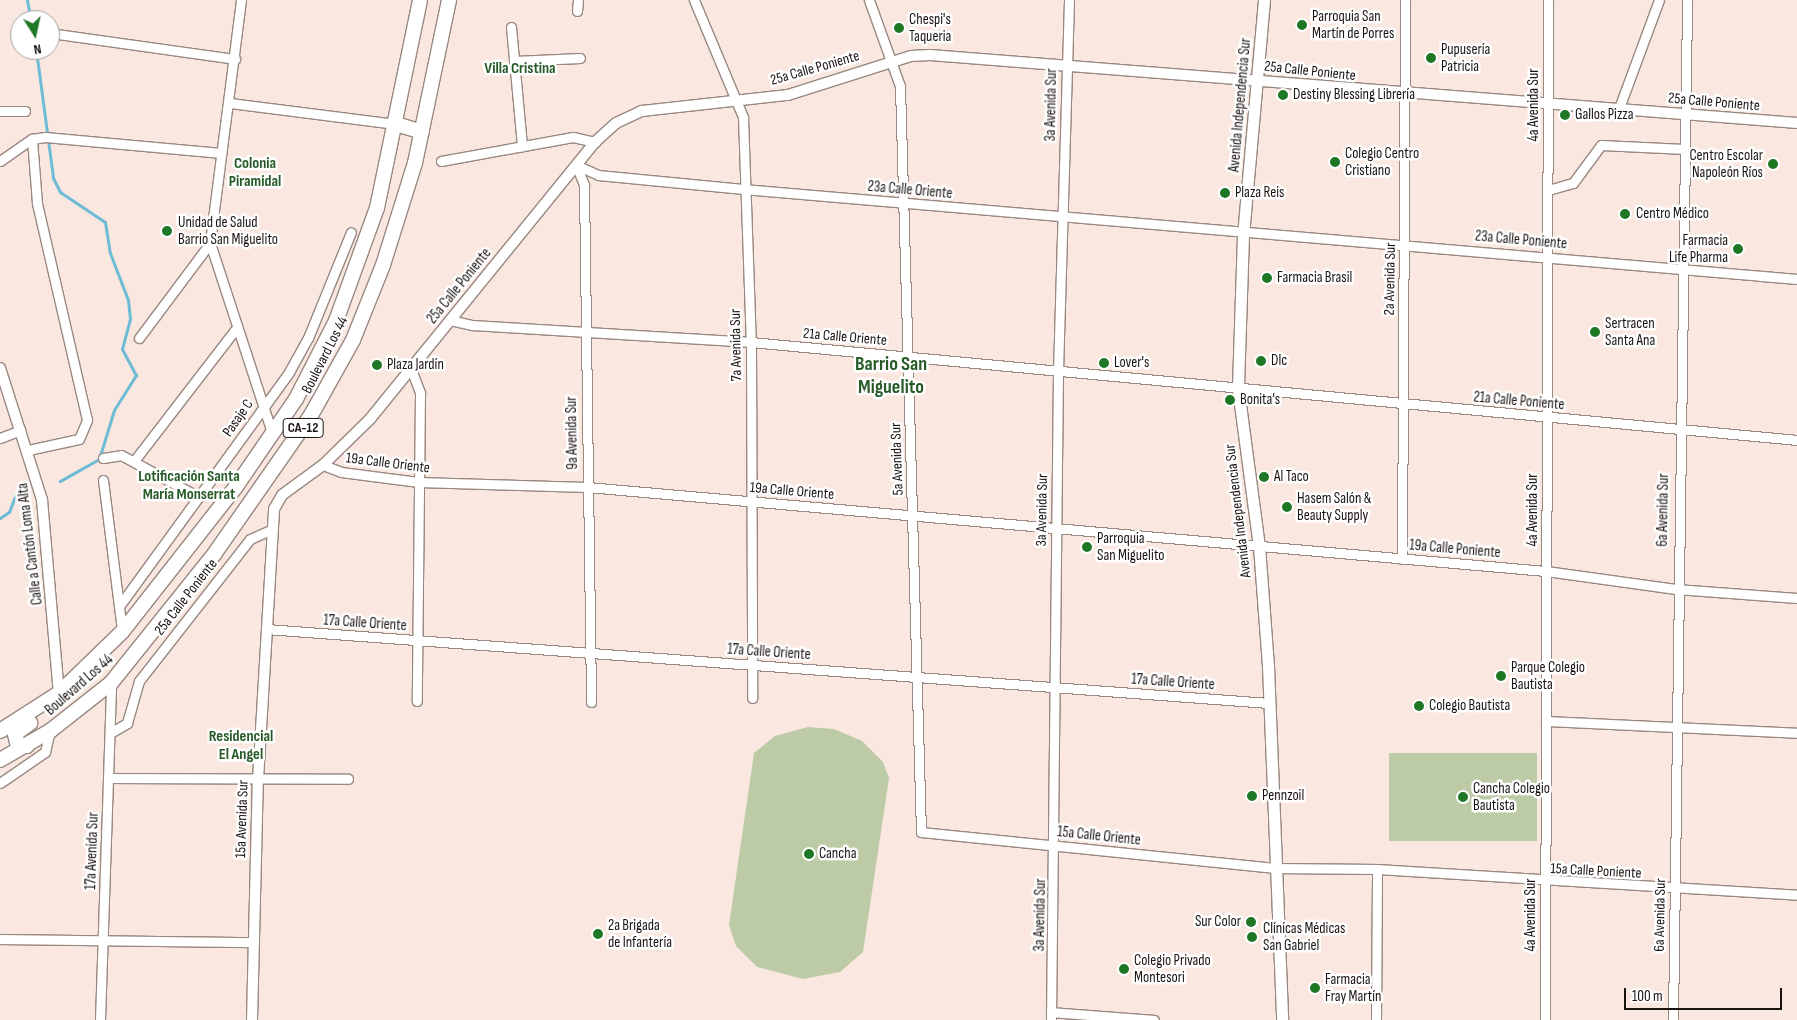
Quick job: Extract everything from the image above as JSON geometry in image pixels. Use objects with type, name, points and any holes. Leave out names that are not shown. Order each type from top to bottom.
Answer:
[{"type":"highway","name":"Boulevard Los 44","points":[[0,733],[56,696],[122,632],[296,400],[336,321],[377,208],[396,124],[420,0]]},
{"type":"highway","name":"Boulevard Los 44","points":[[0,760],[50,731],[110,683],[215,553],[310,417],[353,340],[383,265],[422,132],[449,0]]},
{"type":"highway","points":[[396,124],[422,132]]},
{"type":"highway","points":[[272,433],[286,450]]},
{"type":"highway","points":[[27,746],[17,743],[16,732],[46,711],[56,696]]},
{"type":"highway","points":[[0,733],[8,740],[0,751]]},
{"type":"main road","name":"Avenida Independencia Sur","points":[[1264,0],[1243,235],[1238,389],[1259,546],[1269,703],[1282,1020]]},
{"type":"street","points":[[241,0],[230,104],[221,153],[210,243],[235,330],[261,409],[272,433]]},
{"type":"street","points":[[577,11],[578,0]]},
{"type":"street","name":"7a Avenida Sur","points":[[694,0],[737,100],[742,117],[743,189],[751,342],[752,698]]},
{"type":"street","name":"5a Avenida Sur","points":[[869,0],[894,62],[900,86],[915,677],[922,832]]},
{"type":"street","name":"3a Avenida Sur","points":[[1051,1016],[1055,846],[1053,687],[1058,371],[1063,218],[1065,64],[1069,0]]},
{"type":"street","name":"2a Avenida Sur","points":[[1402,559],[1406,0]]},
{"type":"street","name":"4a Avenida Sur","points":[[1545,1020],[1548,0]]},
{"type":"street","points":[[1619,108],[1659,0]]},
{"type":"street","name":"6a Avenida Sur","points":[[1673,1020],[1677,729],[1678,429],[1681,268],[1687,115],[1687,0]]},
{"type":"street","points":[[511,27],[522,146]]},
{"type":"street","points":[[60,34],[235,59]]},
{"type":"street","name":"25a Calle Poniente","points":[[110,733],[126,723],[140,681],[239,554],[255,535],[270,530],[274,509],[282,495],[323,464],[363,426],[595,142],[616,123],[642,111],[788,94],[894,62],[930,55],[1065,64],[1405,95],[1619,108],[1797,123]]},
{"type":"street","points":[[514,60],[580,58]]},
{"type":"street","points":[[230,104],[396,124]]},
{"type":"street","points":[[0,110],[25,110]]},
{"type":"street","points":[[0,161],[32,139],[60,137],[221,153]]},
{"type":"street","points":[[441,161],[573,137],[595,142]]},
{"type":"street","points":[[28,450],[79,439],[87,414],[37,203],[32,139]]},
{"type":"street","points":[[1548,190],[1573,183],[1601,145],[1685,149]]},
{"type":"street","name":"23a Calle Oriente","points":[[576,165],[598,175],[1243,235]]},
{"type":"street","name":"9a Avenida Sur","points":[[576,165],[584,185],[584,333],[591,702]]},
{"type":"street","name":"Pasaje C","points":[[120,604],[199,498],[308,338],[351,232]]},
{"type":"street","name":"23a Calle Poniente","points":[[1243,235],[1405,243],[1797,279]]},
{"type":"street","points":[[139,338],[210,243]]},
{"type":"street","name":"21a Calle Oriente","points":[[450,320],[472,326],[751,342],[1238,389]]},
{"type":"street","points":[[134,461],[235,330]]},
{"type":"street","name":"Calle a Cantón Loma Alta","points":[[0,368],[28,450],[47,542],[56,696]]},
{"type":"street","points":[[411,369],[420,393],[416,701]]},
{"type":"street","name":"21a Calle Poniente","points":[[1238,389],[1797,440]]},
{"type":"street","points":[[0,438],[21,430]]},
{"type":"street","points":[[103,458],[121,455],[199,498]]},
{"type":"street","name":"19a Calle Oriente","points":[[323,464],[341,472],[418,482],[587,486],[1259,546]]},
{"type":"street","points":[[103,480],[122,632]]},
{"type":"street","name":"15a Avenida Sur","points":[[252,1020],[258,780],[270,530]]},
{"type":"street","name":"19a Calle Poniente","points":[[1259,546],[1546,571],[1676,589],[1797,598]]},
{"type":"street","name":"17a Calle Oriente","points":[[266,629],[1269,703]]},
{"type":"street","name":"17a Avenida Sur","points":[[100,1020],[110,683]]},
{"type":"street","points":[[1546,721],[1677,729],[1797,733]]},
{"type":"street","points":[[0,783],[45,752],[50,731]]},
{"type":"street","points":[[108,778],[348,779]]},
{"type":"street","name":"15a Calle Oriente","points":[[922,832],[1275,868]]},
{"type":"street","name":"15a Calle Poniente","points":[[1275,868],[1377,869],[1545,882],[1797,895]]},
{"type":"street","points":[[1376,1020],[1377,869]]},
{"type":"street","points":[[0,939],[254,942]]},
{"type":"street","points":[[1051,1016],[1154,1020]]},
{"type":"green space","name":"Cancha","points":[[808,727],[834,729],[862,741],[883,762],[889,778],[863,952],[840,972],[803,979],[757,967],[736,946],[729,925],[754,753],[775,736]]},
{"type":"green space","name":"Cancha Colegio Bautista","points":[[1389,753],[1537,753],[1537,841],[1389,841]]},
{"type":"waterway","points":[[27,0],[29,10]]},
{"type":"waterway","points":[[37,60],[53,178],[60,192],[105,222],[110,253],[128,300],[130,319],[122,349],[136,375],[114,410],[99,459],[60,481]]},
{"type":"waterway","points":[[0,518],[9,512],[16,494]]},
{"type":"place","name":"Parroquia San Martín de Porres","points":[[1302,25]]},
{"type":"place","name":"Chespi's Taqueria","points":[[899,28]]},
{"type":"place","name":"Pupusería Patricia","points":[[1431,58]]},
{"type":"place","name":"Destiny Blessing Librería","points":[[1283,95]]},
{"type":"place","name":"Gallos Pizza","points":[[1565,115]]},
{"type":"place","name":"Colegio Centro Cristiano","points":[[1335,162]]},
{"type":"place","name":"Centro Escolar Napoleón Ríos","points":[[1773,164]]},
{"type":"place","name":"Plaza Reis","points":[[1225,193]]},
{"type":"place","name":"Centro Médico","points":[[1625,214]]},
{"type":"place","name":"Unidad de Salud Barrio San Miguelito","points":[[167,231]]},
{"type":"place","name":"Farmacia Life Pharma","points":[[1738,249]]},
{"type":"place","name":"Farmacia Brasil","points":[[1267,278]]},
{"type":"place","name":"Sertracen Santa Ana","points":[[1595,332]]},
{"type":"place","name":"Dlc","points":[[1261,361]]},
{"type":"place","name":"Lover's","points":[[1104,363]]},
{"type":"place","name":"Plaza Jardín","points":[[377,365]]},
{"type":"place","name":"Bonita's","points":[[1230,400]]},
{"type":"place","name":"Al Taco","points":[[1264,477]]},
{"type":"place","name":"Hasem Salón & Beauty Supply","points":[[1287,507]]},
{"type":"place","name":"Parroquia San Miguelito","points":[[1087,547]]},
{"type":"place","name":"Parque Colegio Bautista","points":[[1501,676]]},
{"type":"place","name":"Colegio Bautista","points":[[1419,706]]},
{"type":"place","name":"Pennzoil","points":[[1252,796]]},
{"type":"place","name":"Cancha Colegio Bautista","points":[[1463,797]]},
{"type":"place","name":"Cancha","points":[[809,854]]},
{"type":"place","name":"Sur Color","points":[[1251,922]]},
{"type":"place","name":"2a Brigada de Infantería","points":[[598,934]]},
{"type":"place","name":"Clínicas Médicas San Gabriel","points":[[1252,937]]},
{"type":"place","name":"Colegio Privado Montesori","points":[[1124,969]]},
{"type":"place","name":"Farmacia Fray Martín","points":[[1315,988]]},
{"type":"district","name":"Villa Cristina","points":[[520,69]]},
{"type":"district","name":"Colonia Piramidal","points":[[255,173]]},
{"type":"district","name":"Barrio San Miguelito","points":[[891,376]]},
{"type":"district","name":"Lotificación Santa María Monserrat","points":[[189,486]]},
{"type":"district","name":"Residencial El Angel","points":[[241,746]]}]
